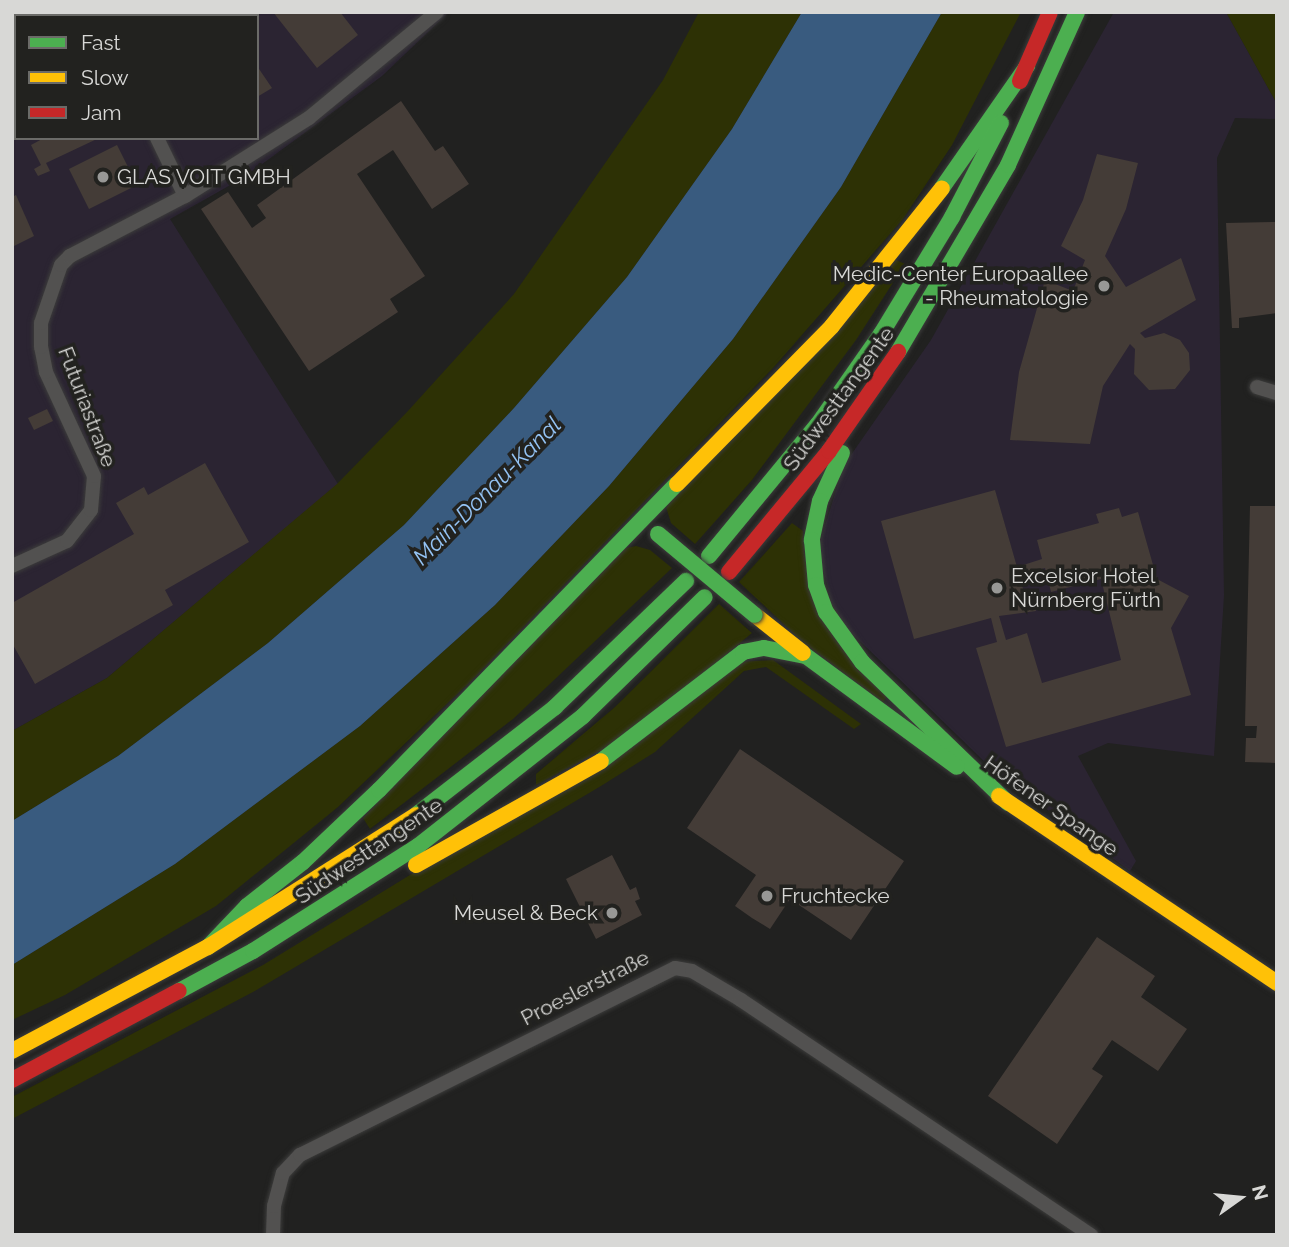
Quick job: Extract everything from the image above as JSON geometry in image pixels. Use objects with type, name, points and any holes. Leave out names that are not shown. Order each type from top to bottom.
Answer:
[{"type":"main road","name":"Südwesttangente","points":[[709,556],[818,424],[881,334],[952,217],[1027,66],[1050,12]]},
{"type":"main road","name":"Südwesttangente","points":[[729,572],[853,418],[922,318],[984,211],[1077,12]]},
{"type":"main road","points":[[208,947],[247,906],[335,833],[867,287],[1027,66]]},
{"type":"main road","points":[[853,418],[814,523],[812,559],[820,598],[857,657],[1008,803]]},
{"type":"main road","name":"Höfener Spange","points":[[642,520],[806,656],[1008,803],[1277,983]]},
{"type":"main road","name":"Südwesttangente","points":[[12,1052],[208,947],[346,863],[483,765],[577,687],[686,581]]},
{"type":"main road","name":"Südwesttangente","points":[[12,1080],[169,999],[343,896],[447,825],[551,743],[705,597]]},
{"type":"main road","points":[[343,896],[406,870],[574,779],[638,736],[743,652],[764,648],[806,656]]},
{"type":"street","points":[[158,140],[185,196],[309,118],[437,12]]},
{"type":"street","name":"Futuriastraße","points":[[12,566],[68,541],[91,510],[94,476],[46,372],[41,347],[41,323],[61,265],[70,256],[185,196]]},
{"type":"street","points":[[1257,387],[1277,393]]},
{"type":"street","name":"Proeslerstraße","points":[[273,1235],[283,1173],[300,1155],[675,968],[692,971],[741,1000],[1091,1235]]},
{"type":"shaded area","points":[[12,12],[449,12],[382,76],[243,178],[170,219],[338,484],[107,678],[12,731]]},
{"type":"shaded area","points":[[1114,12],[1226,12],[1277,104],[1277,119],[1235,118],[1217,158],[1224,595],[1214,756],[1108,743],[1078,756],[1136,861],[1130,871],[992,769],[835,617],[818,548],[844,465],[931,340]]},
{"type":"green space","points":[[699,12],[802,12],[732,129],[627,277],[514,408],[404,525],[268,643],[118,756],[12,821],[12,731],[107,678],[337,484],[407,412],[514,294],[663,80]]},
{"type":"green space","points":[[942,12],[1021,12],[952,145],[903,219],[774,367],[471,681],[338,807],[216,906],[65,995],[12,1020],[12,965],[175,864],[360,726],[495,605],[609,486],[733,339],[841,187]]},
{"type":"green space","points":[[1226,12],[1277,12],[1277,104]]},
{"type":"green space","points":[[896,260],[905,264],[856,340],[752,480],[695,544],[671,523],[666,507]]},
{"type":"green space","points":[[792,523],[803,531],[805,561],[888,695],[883,702],[804,643],[739,582]]},
{"type":"green space","points":[[636,546],[650,550],[672,568],[513,719],[370,829],[363,818],[626,548]]},
{"type":"green space","points":[[719,604],[752,633],[627,736],[536,785],[536,774],[615,707]]},
{"type":"green space","points":[[773,660],[861,724],[854,729],[766,667],[744,671],[655,752],[601,786],[253,992],[12,1119],[12,1097],[263,965],[441,856],[739,662]]},
{"type":"water","name":"Main-Donau-Kanal","points":[[802,12],[942,12],[841,187],[733,339],[609,486],[495,605],[360,726],[175,864],[12,965],[12,821],[118,756],[268,643],[404,525],[514,408],[627,277],[732,129]]},
{"type":"building","points":[[273,12],[340,12],[358,35],[317,68]]},
{"type":"building","points":[[259,69],[272,88],[259,96]]},
{"type":"building","points":[[14,78],[14,112],[12,109]]},
{"type":"building","points":[[401,101],[435,151],[443,146],[469,184],[432,209],[393,150],[357,174],[425,276],[390,299],[398,312],[309,371],[201,209],[228,192],[252,228],[266,218],[257,205]]},
{"type":"building","points":[[40,140],[95,140],[46,163],[50,171],[38,176],[34,169],[41,165],[31,145]]},
{"type":"building","name":"GLAS VOIT GMBH","points":[[117,145],[137,185],[89,209],[69,169]]},
{"type":"building","points":[[1097,154],[1138,163],[1126,209],[1105,256],[1126,287],[1181,258],[1196,300],[1140,333],[1145,338],[1164,333],[1180,340],[1189,353],[1190,370],[1175,389],[1149,390],[1134,374],[1135,349],[1130,344],[1103,386],[1090,444],[1010,440],[1019,372],[1045,280],[1073,291],[1085,260],[1061,246],[1083,200]]},
{"type":"building","points":[[16,195],[34,236],[12,247],[12,197]]},
{"type":"building","points":[[1275,222],[1277,313],[1239,318],[1239,328],[1232,328],[1226,223]]},
{"type":"building","points":[[47,409],[53,421],[34,430],[28,418]]},
{"type":"building","points":[[205,463],[249,542],[165,590],[173,605],[35,684],[12,643],[12,603],[134,534],[116,503],[144,487],[148,495]]},
{"type":"building","points":[[995,490],[1017,567],[1042,559],[1037,540],[1099,523],[1096,514],[1119,508],[1122,517],[1138,512],[1157,579],[1189,596],[1171,628],[1191,695],[1006,747],[976,648],[997,642],[991,618],[914,639],[881,521]],"holes":[[[1045,568],[1051,592],[1101,579],[1121,660],[1042,683],[1027,633],[1006,640],[999,616],[1036,611],[1030,590],[1024,592],[1019,575]]]},
{"type":"building","points":[[1250,506],[1277,506],[1277,763],[1245,762],[1246,738],[1256,738],[1257,726],[1245,726]]},
{"type":"building","points":[[740,749],[904,861],[851,940],[790,899],[770,929],[752,918],[735,906],[756,875],[687,828]]},
{"type":"building","points":[[612,855],[630,890],[636,887],[640,899],[635,901],[642,915],[596,939],[566,879]]},
{"type":"building","points":[[1097,937],[1155,976],[1141,997],[1187,1029],[1158,1071],[1112,1040],[1092,1069],[1103,1076],[1057,1144],[988,1096]]},
{"type":"traffic: fast","points":[[898,352],[1008,165],[1077,12]]},
{"type":"traffic: fast","points":[[942,188],[1027,66]]},
{"type":"traffic: fast","points":[[709,556],[818,424],[881,334],[952,217],[1001,123]]},
{"type":"traffic: fast","points":[[842,453],[820,501],[812,540],[816,585],[826,612],[862,662],[1008,803]]},
{"type":"traffic: fast","points":[[208,947],[247,906],[303,862],[379,790],[677,484]]},
{"type":"traffic: fast","points":[[658,534],[755,615]]},
{"type":"traffic: fast","points":[[416,815],[555,707],[686,581]]},
{"type":"traffic: fast","points":[[179,991],[253,951],[418,846],[583,716],[705,597]]},
{"type":"traffic: fast","points":[[601,761],[743,652],[764,648],[806,656]]},
{"type":"traffic: fast","points":[[806,656],[957,767]]},
{"type":"traffic: slow","points":[[677,484],[832,326],[942,188]]},
{"type":"traffic: slow","points":[[755,615],[803,653]]},
{"type":"traffic: slow","points":[[416,865],[601,761]]},
{"type":"traffic: slow","points":[[999,796],[1277,983]]},
{"type":"traffic: slow","points":[[12,1051],[208,947],[416,815]]},
{"type":"traffic: jam","points":[[1020,81],[1050,12]]},
{"type":"traffic: jam","points":[[729,572],[829,451],[898,352]]},
{"type":"traffic: jam","points":[[12,1080],[179,991]]},
{"type":"place","name":"GLAS VOIT GMBH","points":[[103,177]]},
{"type":"place","name":"Medic-Center Europaallee - Rheumatologie","points":[[1104,286]]},
{"type":"place","name":"Excelsior Hotel Nürnberg Fürth","points":[[997,588]]},
{"type":"place","name":"Fruchtecke","points":[[767,896]]},
{"type":"place","name":"Meusel & Beck","points":[[612,913]]}]
